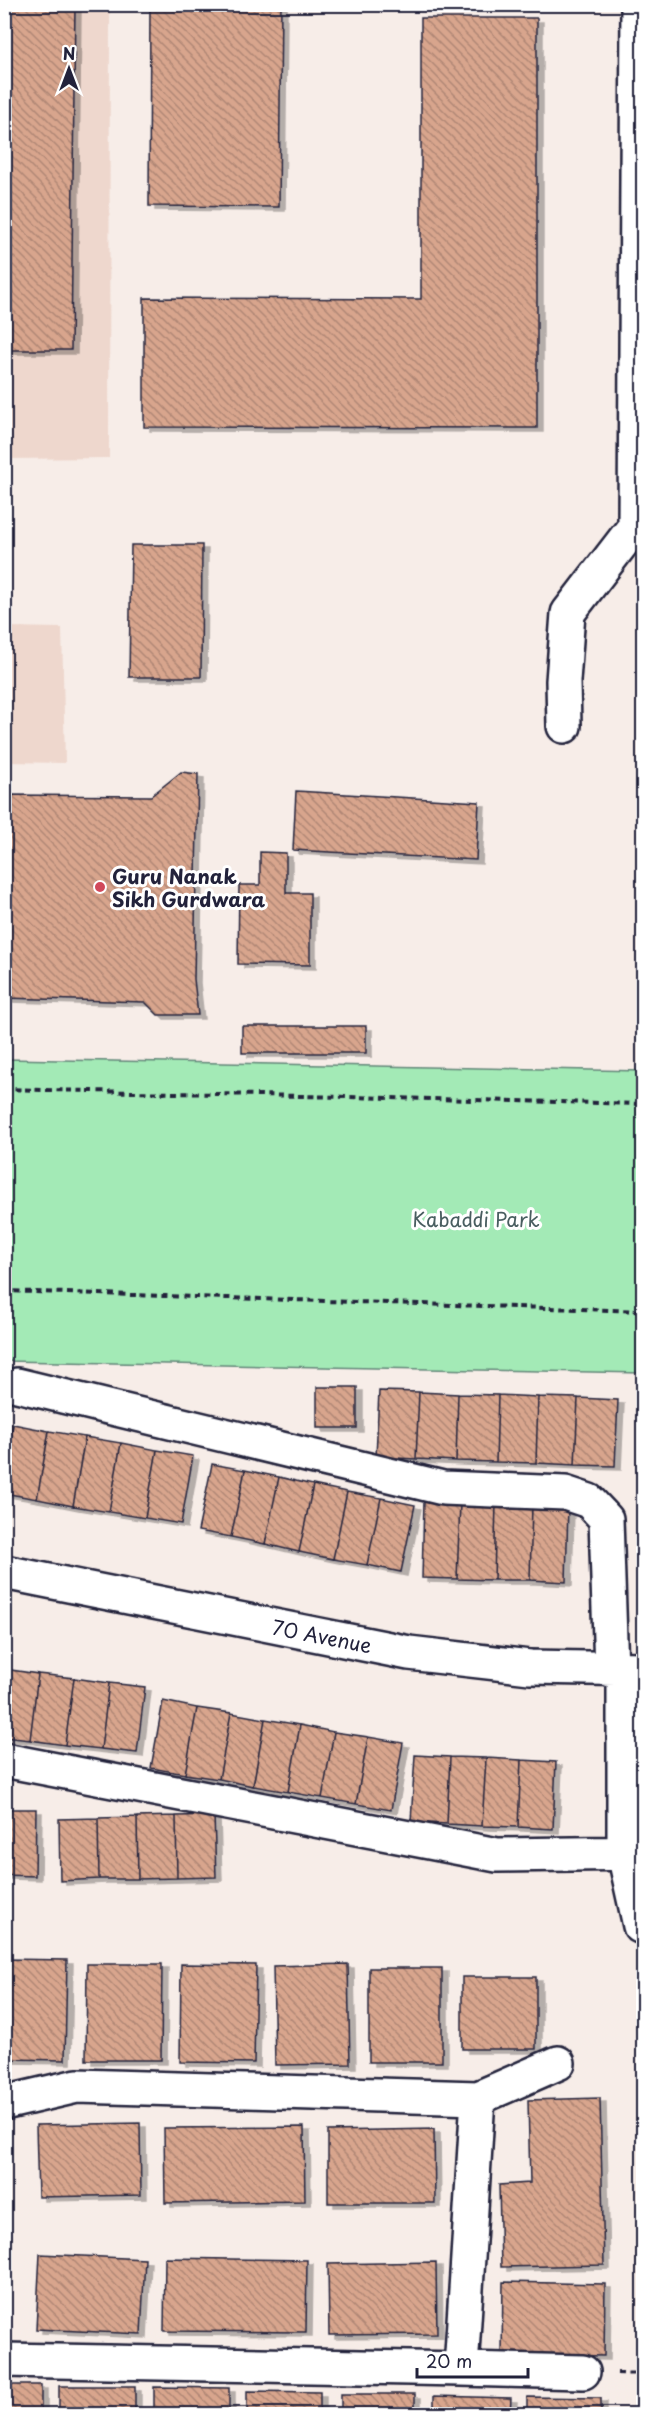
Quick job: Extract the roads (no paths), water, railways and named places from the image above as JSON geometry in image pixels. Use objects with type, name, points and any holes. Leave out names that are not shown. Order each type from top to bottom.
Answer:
[{"type":"street","points":[[564,726],[563,681],[568,613],[635,526],[640,434],[638,4]]},
{"type":"street","points":[[17,1385],[443,1488],[565,1493],[589,1501],[606,1520],[626,1670],[634,1853],[640,1926]]},
{"type":"street","name":"70 Avenue","points":[[4,1572],[409,1653],[530,1667],[626,1670]]},
{"type":"street","points":[[4,1761],[497,1855],[634,1853]]},
{"type":"street","points":[[4,2103],[77,2086],[478,2098],[558,2063]]},
{"type":"street","points":[[461,2369],[478,2098]]},
{"type":"street","points":[[4,2360],[583,2372]]},
{"type":"place","name":"Guru Nanak Sikh Gurdwara","points":[[100,887]]},
{"type":"park label","name":"Kabaddi Park","points":[[476,1219]]}]
